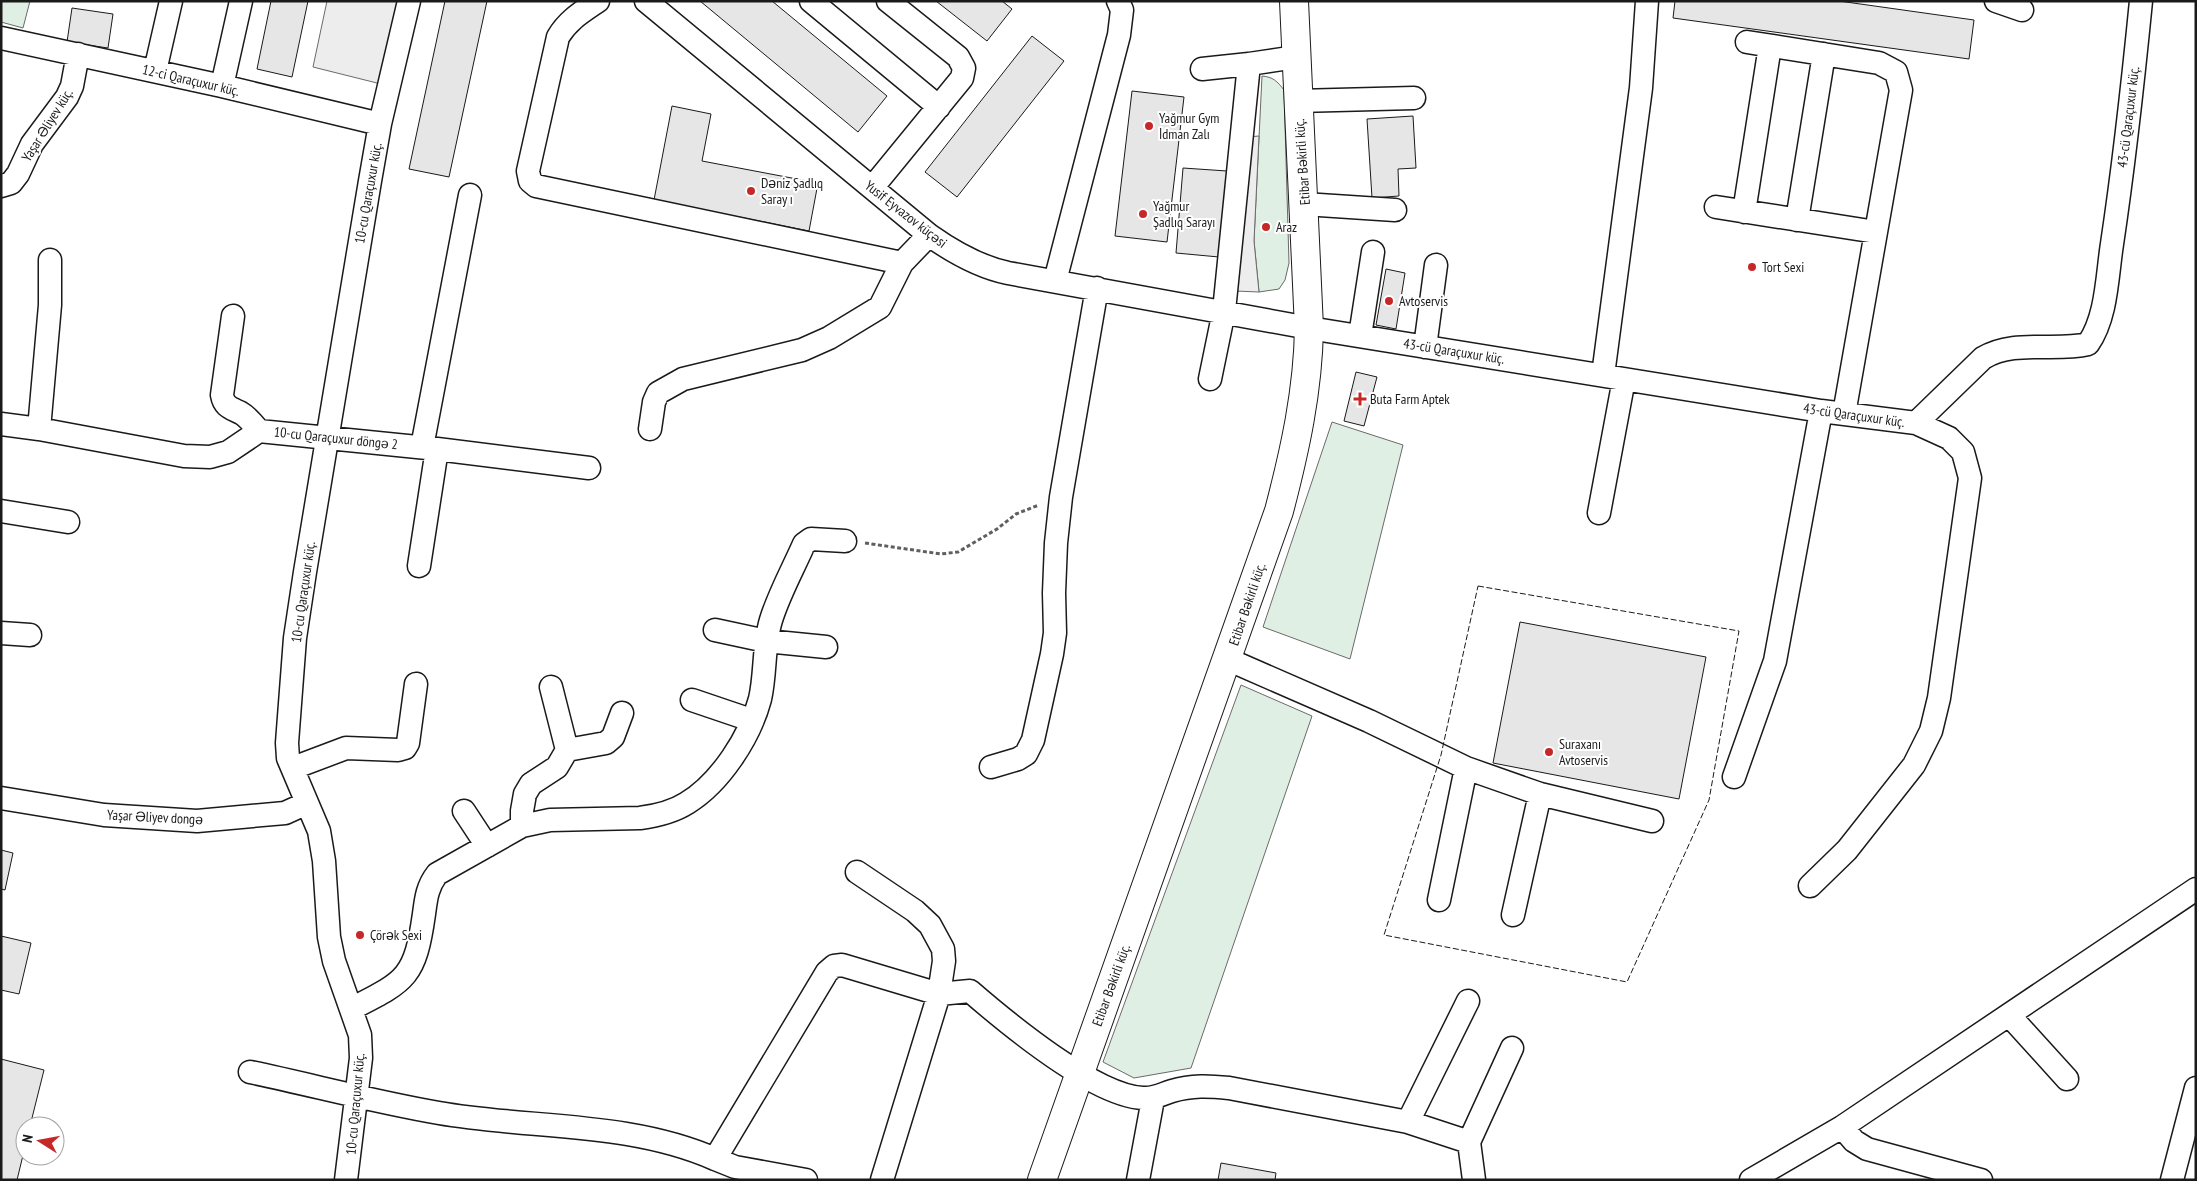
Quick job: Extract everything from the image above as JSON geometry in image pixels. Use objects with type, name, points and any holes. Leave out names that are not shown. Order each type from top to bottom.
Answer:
[{"type":"main road","name":"Etibar Bəkirli küç.","points":[[1042,1180],[1279,511],[1294,452],[1309,360],[1309,328],[1294,1]]},
{"type":"street","points":[[155,71],[171,1]]},
{"type":"street","points":[[222,86],[241,1]]},
{"type":"street","name":"10-cu Qaraçuxur küç.","points":[[346,1180],[361,1058],[360,1035],[330,945],[324,861],[319,831],[288,758],[287,743],[296,638],[305,572],[380,124],[409,1]]},
{"type":"street","points":[[598,1],[565,25],[558,37],[528,171],[530,181],[536,186],[902,263]]},
{"type":"street","name":"Yusif Eyvazov küçəsi","points":[[646,1],[929,235],[945,246],[983,266],[1001,272],[1309,328]]},
{"type":"street","points":[[811,1],[938,107]]},
{"type":"street","points":[[872,188],[962,78],[964,68],[958,56],[888,1]]},
{"type":"street","points":[[1055,281],[1119,35],[1122,10],[1118,1]]},
{"type":"street","points":[[1600,513],[1642,88],[1647,1]]},
{"type":"street","points":[[1996,1],[2022,10]]},
{"type":"street","name":"43-cü Qaraçuxur küç.","points":[[1309,328],[1821,411],[1916,423],[1983,358],[1996,350],[2014,348],[2073,348],[2088,344],[2095,334],[2104,299],[2117,209],[2141,1]]},
{"type":"street","name":"12-ci Qaraçuxur küç.","points":[[1,38],[222,86],[380,124]]},
{"type":"street","points":[[1747,42],[1878,63],[1896,72],[1901,90],[1844,414]]},
{"type":"street","points":[[1744,212],[1770,46]]},
{"type":"street","name":"Yaşar Əliyev küç.","points":[[1,186],[11,183],[18,174],[32,144],[67,97],[72,86],[78,54]]},
{"type":"street","points":[[1797,220],[1824,54]]},
{"type":"street","points":[[1202,68],[1296,57]]},
{"type":"street","points":[[1210,379],[1224,312],[1249,64]]},
{"type":"street","points":[[1298,101],[1414,98]]},
{"type":"street","points":[[419,566],[430,448],[470,195]]},
{"type":"street","points":[[1304,204],[1395,210]]},
{"type":"street","points":[[1716,207],[1876,232]]},
{"type":"street","points":[[650,429],[654,402],[658,393],[683,379],[802,350],[829,338],[880,307],[902,263],[929,235]]},
{"type":"street","points":[[1360,336],[1373,252]]},
{"type":"street","points":[[39,429],[50,305],[50,260]]},
{"type":"street","points":[[1425,346],[1436,265]]},
{"type":"street","points":[[991,766],[1018,759],[1026,754],[1033,740],[1054,640],[1056,543],[1061,497],[1097,288]]},
{"type":"street","points":[[232,316],[222,395],[223,402],[228,408],[242,414],[259,431]]},
{"type":"street","points":[[1734,777],[1775,661],[1821,411]]},
{"type":"street","points":[[1810,886],[1847,850],[1914,765],[1931,732],[1939,698],[1970,478],[1963,452],[1949,438],[1916,423]]},
{"type":"street","name":"10-cu Qaraçuxur döngə 2","points":[[1,424],[39,429],[184,456],[210,457],[228,452],[259,431],[430,448],[589,468]]},
{"type":"street","points":[[1,510],[68,522]]},
{"type":"street","points":[[351,1009],[392,988],[408,973],[414,960],[421,934],[427,892],[430,883],[437,874],[522,826],[550,820],[654,816],[686,804],[708,787],[724,769],[739,746],[759,700],[766,641],[771,620],[804,544],[811,539],[845,541]]},
{"type":"street","points":[[715,630],[766,641],[826,647]]},
{"type":"street","points":[[1,633],[30,635]]},
{"type":"street","points":[[1227,659],[1369,721],[1466,768],[1540,794],[1652,821]]},
{"type":"street","points":[[293,768],[346,748],[398,750],[405,748],[408,743],[416,684]]},
{"type":"street","points":[[522,826],[525,794],[531,784],[557,767],[567,750],[551,687]]},
{"type":"street","points":[[692,700],[751,720]]},
{"type":"street","points":[[567,750],[606,743],[614,737],[622,713]]},
{"type":"street","points":[[1439,900],[1466,768]]},
{"type":"street","points":[[1513,915],[1540,794]]},
{"type":"street","name":"Yaşar Əliyev dongə","points":[[1,798],[104,815],[197,821],[285,813],[307,803]]},
{"type":"street","points":[[464,811],[487,846]]},
{"type":"street","points":[[857,872],[915,911],[930,925],[943,949],[944,961],[939,994],[882,1180]]},
{"type":"street","points":[[1750,1180],[1842,1127],[2196,889]]},
{"type":"street","points":[[715,1159],[826,972],[834,966],[842,965],[939,994],[970,991],[1010,1025],[1079,1073],[1128,1096],[1153,1099],[1173,1091],[1202,1085],[1229,1088],[1408,1122],[1469,1142]]},
{"type":"street","points":[[1408,1122],[1468,1001]]},
{"type":"street","points":[[2009,1016],[2067,1079]]},
{"type":"street","points":[[1474,1180],[1469,1142],[1512,1048]]},
{"type":"street","points":[[250,1072],[440,1113],[645,1137],[691,1148],[734,1167],[806,1180]]},
{"type":"street","points":[[2172,1180],[2188,1148],[2196,1088]]},
{"type":"street","points":[[1138,1180],[1153,1099]]},
{"type":"street","points":[[1842,1127],[1854,1141],[1867,1149],[1981,1180]]},
{"type":"path","points":[[845,541],[941,554],[958,552],[997,529],[1016,514],[1061,497]]},
{"type":"green space","points":[[1,1],[30,1],[23,28],[1,22]]},
{"type":"green space","points":[[1262,76],[1274,80],[1284,90],[1289,263],[1285,280],[1279,289],[1259,292],[1254,241]]},
{"type":"green space","points":[[1332,422],[1403,445],[1350,659],[1263,627]]},
{"type":"green space","points":[[1241,685],[1312,716],[1191,1068],[1134,1078],[1103,1062]]},
{"type":"shaded area","points":[[327,1],[409,1],[389,86],[313,67]]},
{"type":"shaded area","points":[[1259,136],[1254,241],[1259,292],[1235,291],[1247,137]]},
{"type":"building","points":[[271,1],[308,1],[292,77],[257,69]]},
{"type":"building","points":[[445,1],[487,1],[449,177],[409,169]]},
{"type":"building","points":[[700,1],[772,1],[887,96],[858,132]]},
{"type":"building","points":[[936,1],[1002,1],[1012,9],[987,41]]},
{"type":"building","points":[[1675,1],[1839,1],[1974,20],[1969,59],[1673,18]]},
{"type":"building","points":[[72,8],[113,14],[108,48],[67,42]]},
{"type":"building","points":[[1032,36],[1064,61],[957,197],[925,172]]},
{"type":"building","points":[[1132,91],[1184,97],[1167,242],[1115,236]]},
{"type":"building","points":[[672,106],[711,114],[702,161],[818,183],[809,231],[654,200]]},
{"type":"building","points":[[1413,116],[1416,168],[1398,169],[1399,196],[1372,198],[1367,119]]},
{"type":"building","points":[[1183,168],[1227,171],[1219,257],[1176,253]]},
{"type":"building","points":[[1386,269],[1405,273],[1396,329],[1376,325]]},
{"type":"building","points":[[1356,372],[1377,377],[1364,426],[1344,421]]},
{"type":"building","points":[[1520,622],[1706,657],[1679,799],[1493,763]]},
{"type":"building","points":[[1,850],[13,853],[5,890],[1,889]]},
{"type":"building","points":[[1,936],[31,943],[19,994],[1,990]]},
{"type":"building","points":[[1,1059],[44,1070],[32,1116],[15,1116],[15,1166],[20,1166],[17,1180],[1,1180]]},
{"type":"building","points":[[1221,1163],[1276,1173],[1275,1180],[1218,1180]]},
{"type":"fence","points":[[1478,586],[1739,631],[1709,800],[1627,982],[1384,935],[1441,755],[1478,586]]},
{"type":"place","name":"Yağmur Gym İdman Zalı","points":[[1149,126]]},
{"type":"place","name":"Dəniz Şadlıq Saray ı","points":[[751,191]]},
{"type":"place","name":"Yağmur Şadlıq Sarayı","points":[[1143,214]]},
{"type":"place","name":"Araz","points":[[1266,227]]},
{"type":"place","name":"Tort Sexi","points":[[1752,267]]},
{"type":"place","name":"Avtoservis","points":[[1389,301]]},
{"type":"place","name":"Buta Farm Aptek","points":[[1360,399]]},
{"type":"place","name":"Suraxanı Avtoservis","points":[[1549,752]]},
{"type":"place","name":"Çörək Sexi","points":[[360,935]]}]
